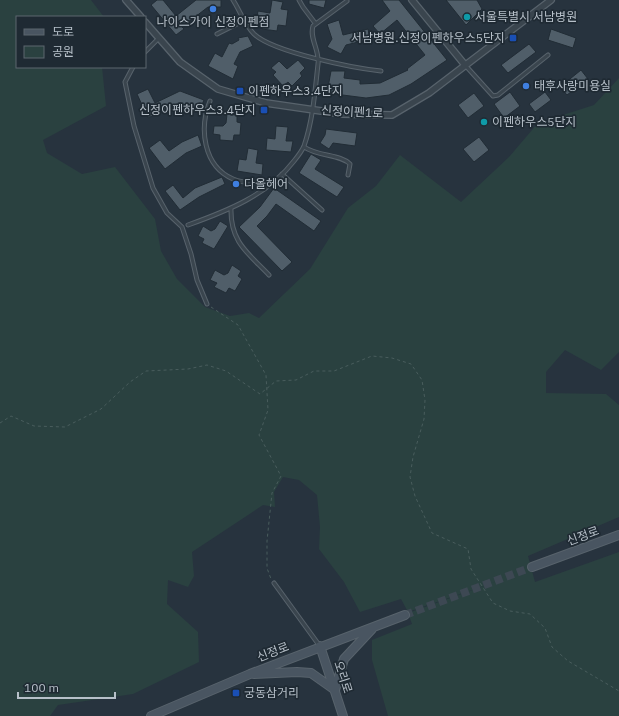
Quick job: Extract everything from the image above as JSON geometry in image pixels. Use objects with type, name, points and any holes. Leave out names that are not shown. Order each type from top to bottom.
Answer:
[{"type":"main road","name":"신정로","points":[[532,567],[619,535]]},
{"type":"main road","name":"신정로","points":[[151,716],[320,646],[405,615]]},
{"type":"main road","points":[[250,674],[304,672],[319,677],[335,690],[344,659],[376,626]]},
{"type":"main road","name":"오리로","points":[[320,646],[343,716]]},
{"type":"street","points":[[126,0],[139,16]]},
{"type":"street","points":[[412,0],[465,65]]},
{"type":"street","name":"신정이펜1로","points":[[146,23],[180,62],[218,89],[266,104],[342,114],[392,114],[429,93],[551,0]]},
{"type":"lane","points":[[233,0],[254,33],[260,38],[276,46],[319,59],[362,69],[381,71]]},
{"type":"lane","points":[[299,0],[306,13],[315,23]]},
{"type":"lane","points":[[188,225],[246,201],[282,174],[304,147],[313,110],[319,59],[312,33],[315,23],[347,1]]},
{"type":"lane","points":[[217,34],[245,20]]},
{"type":"lane","points":[[146,51],[159,38]]},
{"type":"lane","points":[[465,65],[493,96],[498,95],[548,55]]},
{"type":"lane","points":[[132,68],[124,82],[134,126],[153,188],[167,214],[182,227],[191,254],[197,280],[206,304]]},
{"type":"lane","points":[[210,101],[205,116],[204,128],[206,144],[211,159],[226,174],[234,179],[256,183],[273,182]]},
{"type":"lane","points":[[304,147],[312,152],[343,158],[350,164],[348,175]]},
{"type":"lane","points":[[282,174],[322,210]]},
{"type":"lane","points":[[231,208],[232,228],[235,237],[269,276]]},
{"type":"lane","points":[[274,583],[320,646]]},
{"type":"path","points":[[206,304],[238,325],[266,375],[268,410],[259,435],[281,476],[272,493],[266,554],[267,568],[274,583]]},
{"type":"path","points":[[0,423],[11,416],[34,426],[65,427],[101,409],[130,382],[146,371],[188,369],[207,365],[226,371],[260,394],[276,381],[296,380],[314,371],[334,370],[372,356],[392,358],[411,364],[422,380],[425,400],[424,420],[413,457],[410,477],[422,515],[432,533],[468,549],[471,569],[493,603],[510,611],[530,614],[545,628],[552,647],[563,656],[619,691]]},
{"type":"green space","points":[[0,0],[91,0],[103,16],[16,16],[16,68],[102,68],[106,106],[43,140],[47,153],[82,174],[115,167],[155,219],[161,251],[177,279],[205,307],[230,316],[249,313],[259,318],[310,269],[348,208],[376,186],[400,155],[461,202],[509,157],[538,123],[594,105],[619,78],[619,352],[601,370],[565,350],[546,372],[546,393],[606,394],[619,405],[619,517],[528,556],[535,582],[619,552],[619,716],[388,716],[372,660],[372,640],[412,624],[408,613],[498,581],[408,612],[401,599],[360,612],[344,582],[319,549],[320,527],[317,495],[299,480],[283,477],[274,492],[275,507],[263,505],[192,552],[194,576],[188,587],[168,580],[167,604],[198,632],[199,662],[133,694],[58,705],[50,716],[0,716]]},
{"type":"building","points":[[157,0],[163,0],[176,16],[196,0],[221,0],[221,7],[208,7],[182,27],[184,29],[176,35],[151,5]]},
{"type":"building","points":[[272,0],[283,2],[281,9],[288,10],[286,26],[278,25],[277,31],[262,29],[263,25],[256,23],[258,11],[270,13]]},
{"type":"building","points":[[309,0],[326,0],[324,8],[309,4]]},
{"type":"building","points":[[382,0],[399,0],[447,60],[411,84],[389,95],[366,98],[327,93],[331,71],[345,71],[344,78],[360,80],[360,84],[380,83],[408,70],[407,69],[425,55],[397,20],[380,34],[373,26],[390,11]]},
{"type":"building","name":"서울특별시 서남병원","points":[[446,0],[477,0],[482,9],[466,25]]},
{"type":"building","points":[[339,20],[343,35],[368,29],[370,39],[346,45],[341,54],[327,47],[332,39],[327,24]]},
{"type":"building","points":[[551,29],[576,38],[573,48],[548,40]]},
{"type":"building","points":[[248,36],[253,46],[240,52],[234,64],[238,66],[233,79],[208,66],[215,53],[222,57],[229,43],[232,44],[239,40],[238,38]]},
{"type":"building","points":[[529,44],[536,52],[508,73],[501,65]]},
{"type":"building","points":[[298,60],[305,68],[300,73],[302,76],[292,86],[288,82],[283,86],[273,75],[276,72],[271,68],[279,61],[287,69]]},
{"type":"building","points":[[581,70],[588,79],[567,95],[560,87]]},
{"type":"building","points":[[148,89],[155,103],[180,91],[204,100],[199,112],[177,104],[148,118],[137,94]]},
{"type":"building","points":[[510,92],[520,106],[504,118],[494,104]]},
{"type":"building","points":[[545,92],[551,100],[535,112],[529,104]]},
{"type":"building","points":[[474,93],[484,106],[468,118],[458,105]]},
{"type":"building","points":[[227,114],[237,115],[237,122],[241,123],[240,135],[234,135],[233,141],[220,140],[220,135],[213,134],[214,126],[223,126],[226,123]]},
{"type":"building","points":[[276,126],[288,127],[286,141],[293,141],[291,152],[266,150],[267,138],[275,139]]},
{"type":"building","points":[[326,129],[357,133],[355,146],[333,143],[329,149],[320,143],[325,135]]},
{"type":"building","points":[[198,135],[202,146],[186,153],[165,169],[149,148],[160,140],[169,151],[182,142]]},
{"type":"building","points":[[479,137],[489,150],[474,162],[463,149]]},
{"type":"building","points":[[248,148],[258,150],[256,163],[263,164],[262,175],[237,171],[239,159],[246,160]]},
{"type":"building","points":[[311,154],[321,160],[315,169],[344,187],[337,197],[299,173]]},
{"type":"building","points":[[222,177],[225,184],[199,197],[180,210],[165,191],[173,185],[183,198],[195,188]]},
{"type":"building","points":[[274,188],[321,221],[314,231],[276,204],[257,226],[292,262],[282,271],[239,227],[260,207]]},
{"type":"building","points":[[220,221],[228,226],[214,249],[202,243],[204,239],[198,236],[203,226],[211,231],[215,229]]},
{"type":"building","points":[[232,265],[241,271],[238,276],[242,279],[235,291],[229,288],[226,293],[214,287],[217,283],[210,280],[215,270],[224,275],[228,273]]},
{"type":"tunnel","points":[[405,615],[532,567]]},
{"type":"place","name":"나이스가이 신정이펜점","points":[[213,9]]},
{"type":"place","name":"서울특별시 서남병원","points":[[467,17]]},
{"type":"place","name":"서남병원.신정이펜하우스5단지","points":[[513,38]]},
{"type":"place","name":"태후사랑미용실","points":[[526,86]]},
{"type":"place","name":"이펜하우스3.4단지","points":[[240,91]]},
{"type":"place","name":"신정이펜하우스3.4단지","points":[[264,110]]},
{"type":"place","name":"이펜하우스5단지","points":[[484,122]]},
{"type":"place","name":"다올헤어","points":[[236,184]]},
{"type":"place","name":"궁동삼거리","points":[[236,693]]}]
